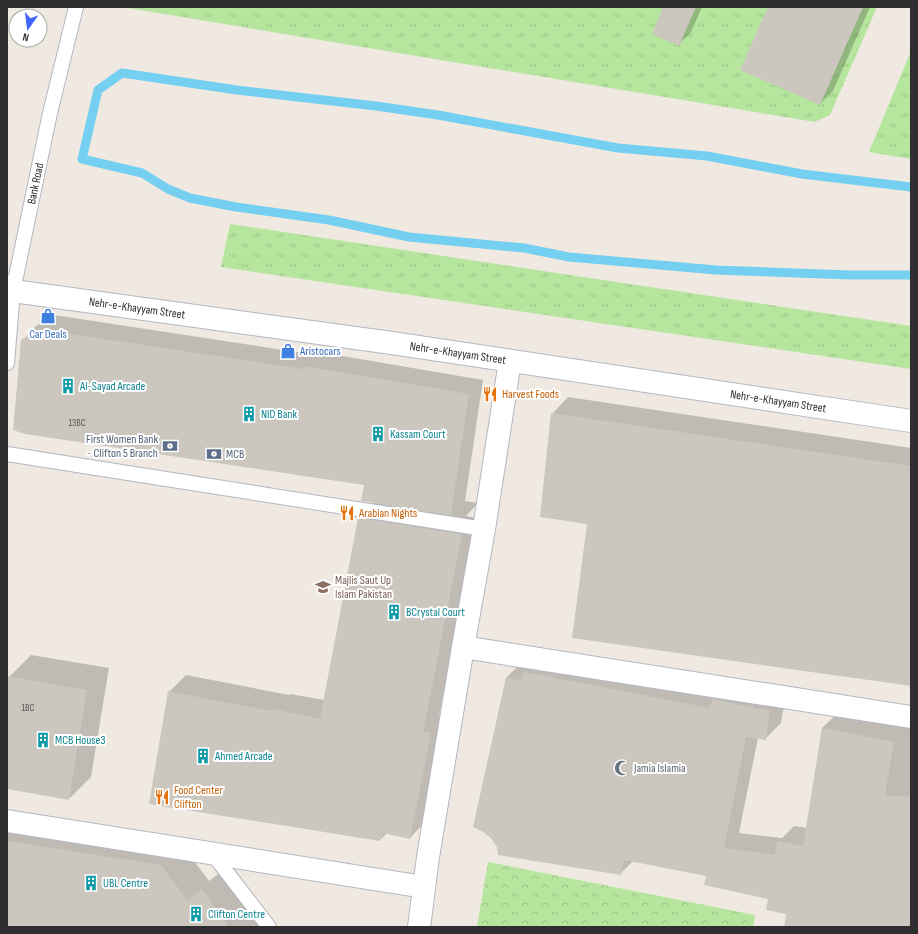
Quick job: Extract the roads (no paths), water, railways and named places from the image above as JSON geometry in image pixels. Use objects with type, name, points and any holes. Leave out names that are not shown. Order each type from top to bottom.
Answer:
[{"type":"street","name":"Nehr-e-Khayyam Street","points":[[10,288],[392,343],[510,362],[911,421]]},
{"type":"street","points":[[419,927],[428,857],[484,529],[510,362]]},
{"type":"street","points":[[463,646],[911,717]]},
{"type":"street","points":[[7,821],[424,887]]},
{"type":"lane","name":"Bank Road","points":[[7,363],[10,288],[76,7]]},
{"type":"lane","points":[[7,454],[484,529]]},
{"type":"lane","points":[[212,853],[269,927]]},
{"type":"waterway","points":[[911,187],[802,174],[707,156],[618,148],[438,115],[376,106],[237,90],[122,73],[98,90],[82,159],[142,173],[168,189],[190,198],[236,207],[329,220],[409,237],[524,248],[569,257],[716,270],[850,275],[911,275]]},
{"type":"place","name":"Car Deals","points":[[48,316]]},
{"type":"place","name":"Aristocars","points":[[288,351]]},
{"type":"place","name":"Al-Sayad Arcade","points":[[68,386]]},
{"type":"place","name":"Harvest Foods","points":[[490,394]]},
{"type":"place","name":"NID Bank","points":[[249,414]]},
{"type":"place","name":"Kassam Court","points":[[378,434]]},
{"type":"place","name":"First Women Bank - Clifton 5 Branch","points":[[170,446]]},
{"type":"place","name":"MCB","points":[[214,454]]},
{"type":"place","name":"Arabian Nights","points":[[347,513]]},
{"type":"place","name":"Majlis Saut Up Islam Pakistan","points":[[323,587]]},
{"type":"place","name":"BCrystal Court","points":[[394,612]]},
{"type":"place","name":"MCB House3","points":[[43,740]]},
{"type":"place","name":"Ahmed Arcade","points":[[203,756]]},
{"type":"place","name":"Jamia Islamia","points":[[622,768]]},
{"type":"place","name":"Food Center Clifton","points":[[162,797]]},
{"type":"place","name":"UBL Centre","points":[[91,883]]},
{"type":"place","name":"Clifton Centre","points":[[196,914]]}]
